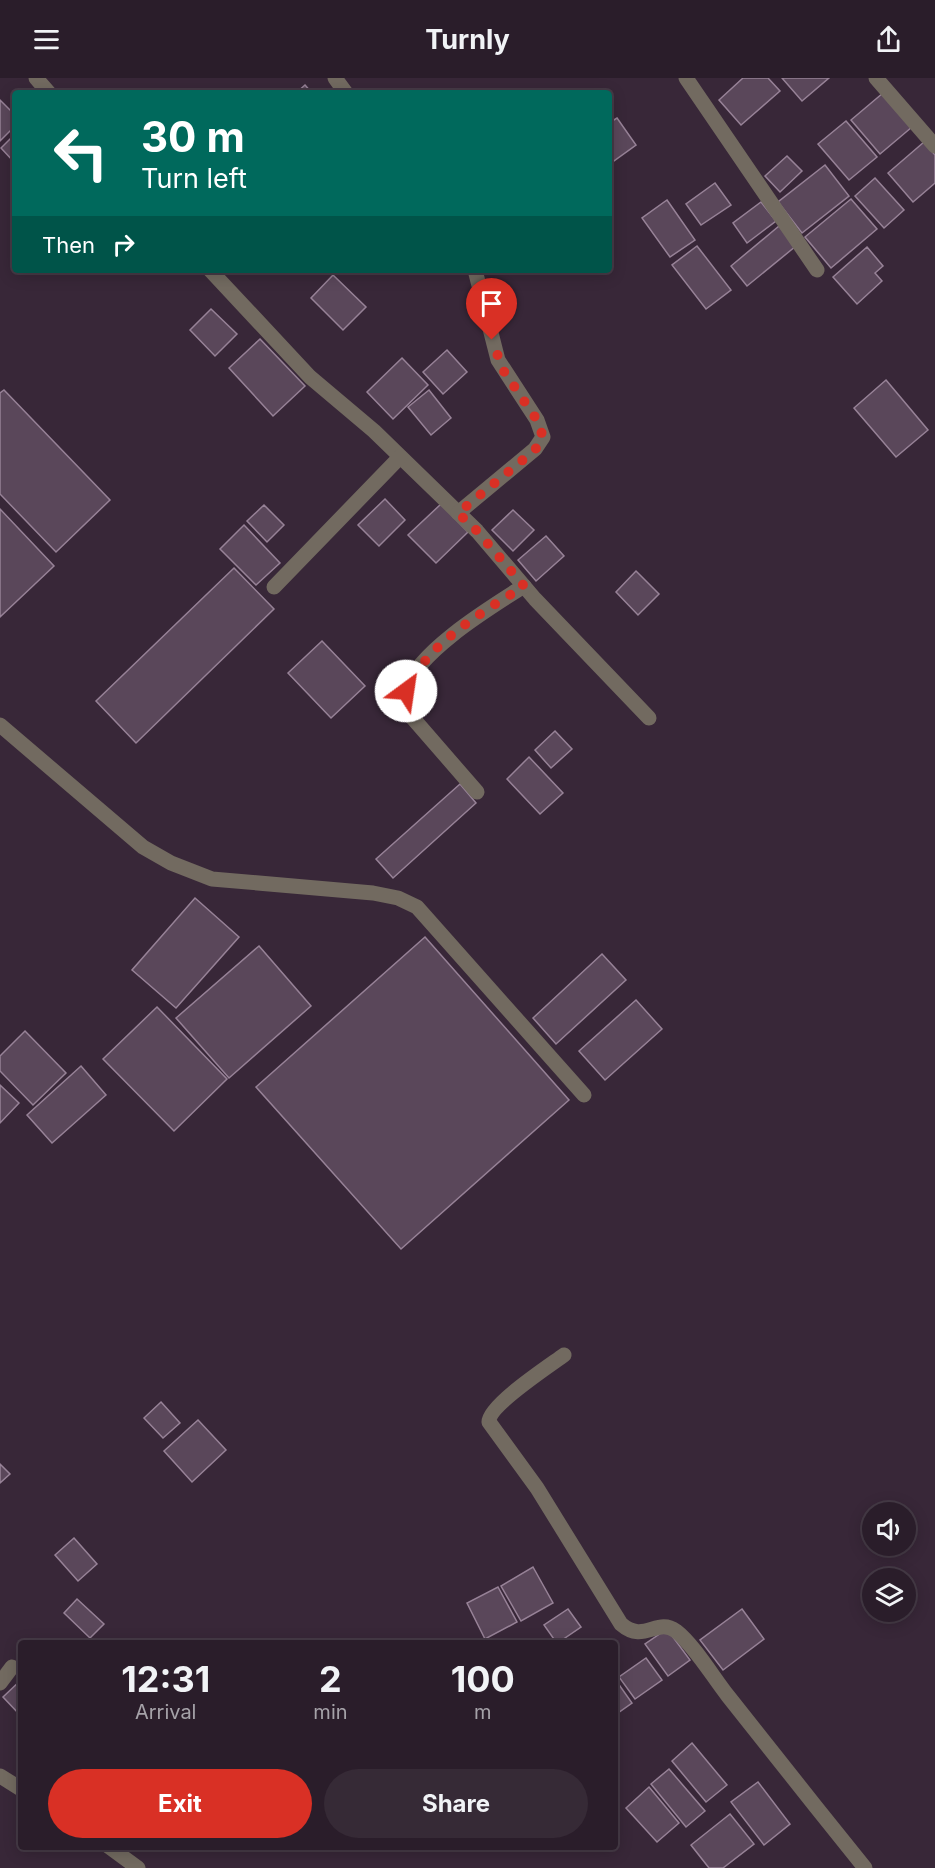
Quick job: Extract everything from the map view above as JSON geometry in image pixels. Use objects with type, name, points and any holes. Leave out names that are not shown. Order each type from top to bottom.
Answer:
[{"type":"street","points":[[36,78],[46,90]]},
{"type":"street","points":[[686,78],[817,270]]},
{"type":"street","points":[[876,78],[935,146]]},
{"type":"street","points":[[213,273],[310,376],[374,431],[477,531],[524,586],[649,718]]},
{"type":"street","points":[[458,513],[535,450],[543,437],[537,420],[498,360],[476,273]]},
{"type":"street","points":[[273,587],[400,457]]},
{"type":"street","points":[[477,792],[411,716],[406,704],[406,691],[423,662],[470,620],[524,586]]},
{"type":"street","points":[[0,725],[143,847],[171,863],[212,879],[373,893],[398,898],[417,907],[584,1095]]},
{"type":"street","points":[[564,1355],[502,1402],[492,1412],[489,1422],[537,1488],[621,1624],[630,1632],[662,1627],[672,1628],[678,1632],[865,1868]]},
{"type":"street","points":[[0,1683],[12,1667]]},
{"type":"street","points":[[0,1776],[18,1787]]},
{"type":"street","points":[[113,1850],[138,1868]]},
{"type":"building","points":[[743,78],[768,78],[780,91],[741,125],[719,100]]},
{"type":"building","points":[[782,78],[829,78],[802,101]]},
{"type":"building","points":[[305,85],[309,90],[299,90]]},
{"type":"building","points":[[883,93],[912,127],[880,154],[851,120]]},
{"type":"building","points":[[0,100],[12,112],[12,129],[0,141]]},
{"type":"building","points":[[617,118],[636,145],[612,162],[612,121]]},
{"type":"building","points":[[846,121],[877,157],[849,180],[818,144]]},
{"type":"building","points":[[12,137],[12,160],[1,148]]},
{"type":"building","points":[[924,142],[935,155],[935,183],[913,202],[888,173]]},
{"type":"building","points":[[787,156],[802,171],[780,192],[765,176]]},
{"type":"building","points":[[825,165],[849,196],[802,233],[778,202]]},
{"type":"building","points":[[875,178],[904,210],[884,228],[855,196]]},
{"type":"building","points":[[715,183],[731,205],[701,225],[686,204]]},
{"type":"building","points":[[851,199],[877,229],[831,268],[805,237]]},
{"type":"building","points":[[667,200],[695,240],[670,257],[642,218]]},
{"type":"building","points":[[761,202],[776,221],[747,243],[733,223]]},
{"type":"building","points":[[779,226],[796,246],[747,286],[731,266]]},
{"type":"building","points":[[697,246],[731,290],[706,309],[672,265]]},
{"type":"building","points":[[867,247],[883,266],[875,273],[882,281],[857,304],[833,277]]},
{"type":"building","points":[[333,275],[366,307],[343,330],[311,298]]},
{"type":"building","points":[[211,309],[237,334],[215,356],[190,330]]},
{"type":"building","points":[[260,339],[305,386],[273,416],[229,368]]},
{"type":"building","points":[[447,350],[467,372],[443,394],[423,372]]},
{"type":"building","points":[[402,358],[428,385],[393,419],[367,392]]},
{"type":"building","points":[[886,380],[928,430],[896,457],[854,408]]},
{"type":"building","points":[[4,390],[110,500],[56,552],[0,494],[0,393]]},
{"type":"building","points":[[429,390],[451,418],[431,435],[408,407]]},
{"type":"building","points":[[385,499],[405,520],[379,546],[358,525]]},
{"type":"building","points":[[441,504],[468,532],[436,563],[408,535]]},
{"type":"building","points":[[264,505],[284,525],[267,542],[247,521]]},
{"type":"building","points":[[0,509],[54,566],[0,617]]},
{"type":"building","points":[[513,510],[534,530],[513,551],[492,530]]},
{"type":"building","points":[[244,525],[280,563],[256,585],[220,549]]},
{"type":"building","points":[[546,536],[564,556],[536,581],[518,560]]},
{"type":"building","points":[[234,568],[274,609],[136,743],[96,701]]},
{"type":"building","points":[[636,571],[659,594],[638,615],[616,592]]},
{"type":"building","points":[[322,641],[365,686],[331,718],[288,673]]},
{"type":"building","points":[[555,731],[572,749],[551,768],[535,750]]},
{"type":"building","points":[[529,757],[563,793],[540,814],[507,779]]},
{"type":"building","points":[[460,784],[476,803],[393,878],[376,859]]},
{"type":"building","points":[[195,898],[239,937],[176,1008],[132,970]]},
{"type":"building","points":[[425,937],[569,1100],[401,1249],[256,1087]]},
{"type":"building","points":[[259,946],[311,1006],[229,1078],[176,1018]]},
{"type":"building","points":[[602,954],[626,980],[556,1044],[533,1018]]},
{"type":"building","points":[[636,1000],[662,1029],[605,1080],[579,1051]]},
{"type":"building","points":[[157,1007],[227,1079],[174,1131],[103,1059]]},
{"type":"building","points":[[25,1031],[66,1073],[33,1105],[0,1071],[0,1056]]},
{"type":"building","points":[[81,1066],[106,1095],[52,1143],[27,1115]]},
{"type":"building","points":[[0,1085],[19,1103],[0,1123]]},
{"type":"building","points":[[161,1402],[180,1423],[163,1438],[144,1418]]},
{"type":"building","points":[[198,1420],[226,1450],[192,1482],[164,1451]]},
{"type":"building","points":[[0,1464],[10,1474],[0,1483]]},
{"type":"building","points":[[74,1538],[97,1564],[78,1581],[55,1555]]},
{"type":"building","points":[[533,1567],[553,1603],[521,1621],[501,1586]]},
{"type":"building","points":[[498,1587],[517,1622],[485,1639],[467,1603]]},
{"type":"building","points":[[77,1599],[104,1624],[90,1638],[64,1613]]},
{"type":"building","points":[[568,1609],[581,1627],[562,1640],[555,1640],[544,1625]]},
{"type":"building","points":[[742,1609],[764,1639],[723,1670],[700,1640]]},
{"type":"building","points":[[667,1629],[690,1660],[668,1676],[645,1644]]},
{"type":"building","points":[[646,1658],[662,1680],[635,1699],[619,1677]]},
{"type":"building","points":[[18,1683],[18,1713],[3,1697]]},
{"type":"building","points":[[618,1683],[632,1703],[618,1713]]},
{"type":"building","points":[[692,1743],[727,1785],[706,1802],[672,1761]]},
{"type":"building","points":[[669,1769],[705,1811],[686,1827],[651,1784]]},
{"type":"building","points":[[758,1782],[790,1824],[764,1845],[731,1802]]},
{"type":"building","points":[[649,1787],[679,1823],[657,1842],[626,1808]]},
{"type":"building","points":[[730,1814],[754,1844],[723,1868],[709,1868],[691,1845]]},
{"type":"route","points":[[406,691],[423,662],[470,620],[524,586],[477,531],[458,513],[535,450],[543,437],[537,420],[503,370],[492,340]]}]
